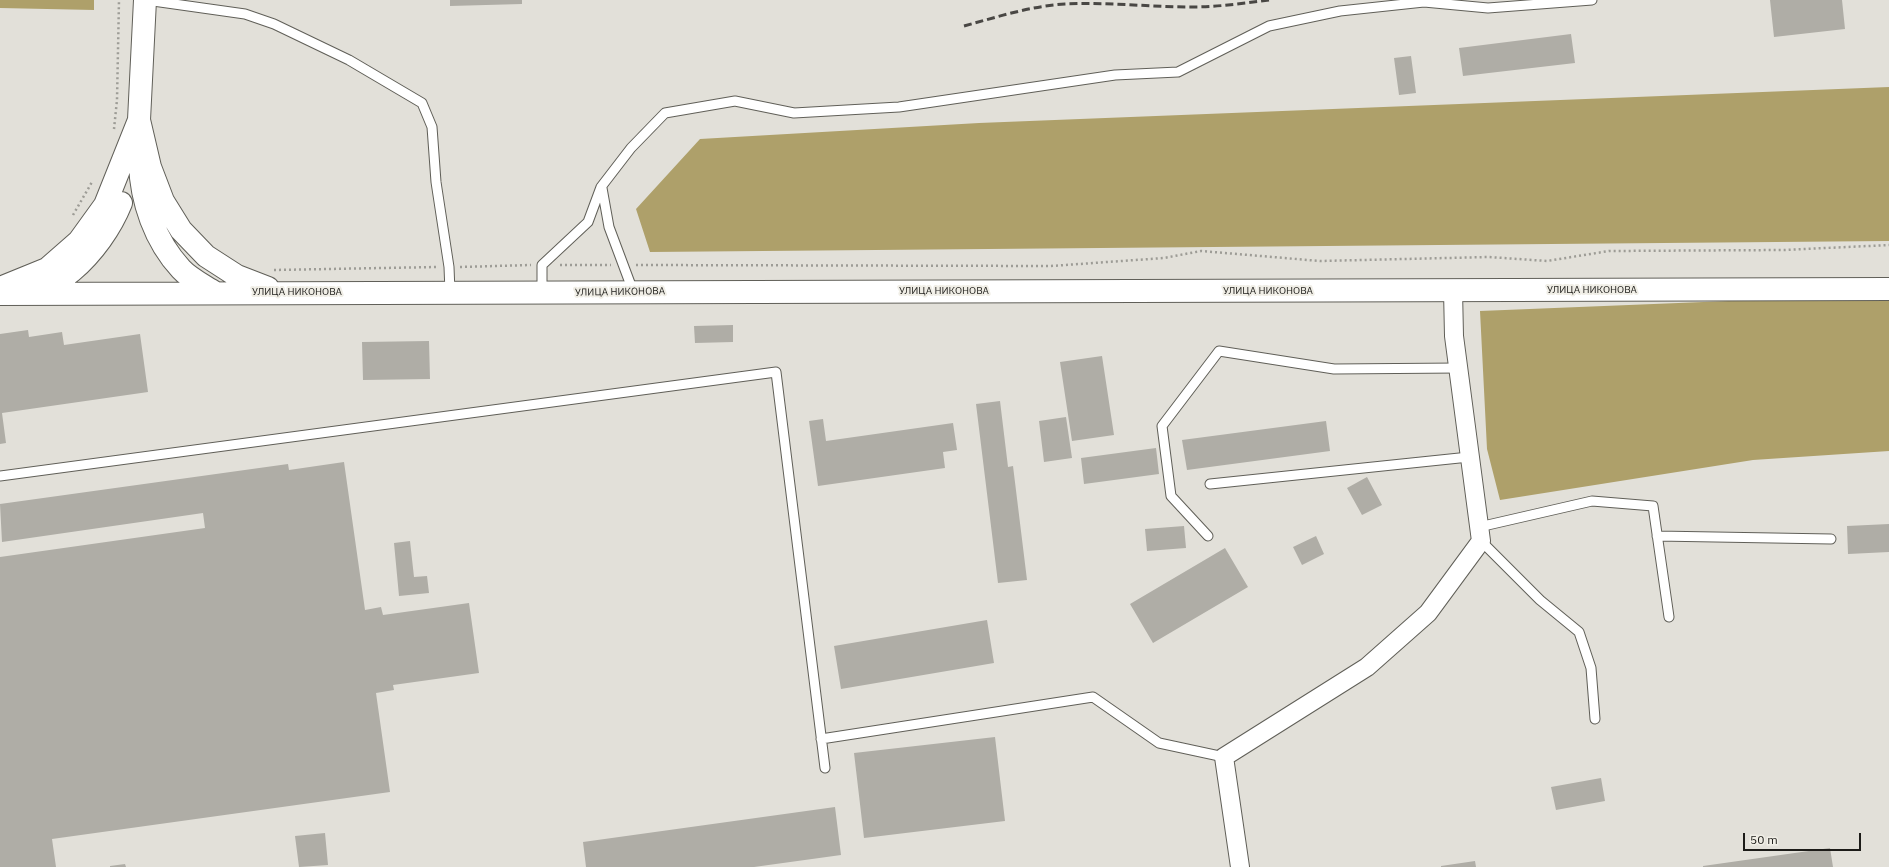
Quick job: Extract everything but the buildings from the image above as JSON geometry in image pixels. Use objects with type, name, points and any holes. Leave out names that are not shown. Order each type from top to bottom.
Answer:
[{"type":"main road","points":[[145,0],[139,120],[140,178],[150,216],[163,245],[181,270],[214,292]]},
{"type":"main road","points":[[0,288],[47,269],[79,241],[105,205],[139,120]]},
{"type":"main road","points":[[139,120],[163,201],[181,230],[206,256],[237,276],[276,292]]},
{"type":"main road","points":[[38,293],[72,270],[98,243],[117,213],[130,179],[139,120]]},
{"type":"main road","name":"УЛИЦА НИКОНОВА","points":[[0,294],[214,292],[542,293],[633,291],[1889,289]]},
{"type":"street","points":[[1240,867],[1224,757],[1367,667],[1428,613],[1480,534],[1454,336],[1453,290]]},
{"type":"lane","points":[[145,0],[245,14],[274,24],[349,60],[422,103],[432,127],[437,189],[449,267],[450,292]]},
{"type":"lane","points":[[542,293],[542,265],[588,222],[601,187],[631,148],[665,113],[735,101],[794,113],[900,107],[1116,75],[1178,72],[1269,26],[1340,11],[1424,2],[1488,8],[1592,0]]},
{"type":"lane","points":[[601,187],[609,228],[633,291]]},
{"type":"lane","points":[[1208,536],[1171,496],[1162,426],[1219,352],[1334,369],[1459,368]]},
{"type":"lane","points":[[0,476],[776,372],[825,768]]},
{"type":"lane","points":[[1210,484],[1469,457]]},
{"type":"lane","points":[[1595,719],[1591,668],[1580,632],[1540,600],[1480,534],[1592,501],[1653,506],[1669,617]]},
{"type":"lane","points":[[1657,536],[1831,539]]},
{"type":"lane","points":[[821,739],[1093,697],[1159,743],[1224,757]]},
{"type":"path","points":[[113,133],[117,100],[119,0]]},
{"type":"path","points":[[71,218],[93,181]]},
{"type":"path","points":[[269,270],[542,265],[1051,266],[1164,258],[1201,251],[1320,261],[1489,257],[1547,261],[1609,251],[1784,250],[1889,245]]},
{"type":"shaded area","points":[[0,0],[94,0],[94,10],[0,8]]},
{"type":"shaded area","points":[[1889,87],[1889,241],[650,252],[636,209],[700,139],[979,123]]},
{"type":"shaded area","points":[[1728,301],[1889,301],[1889,451],[1753,460],[1500,500],[1487,449],[1480,311]]},
{"type":"railway","points":[[964,26],[1027,9],[1052,5],[1097,4],[1203,7],[1269,0]]}]
